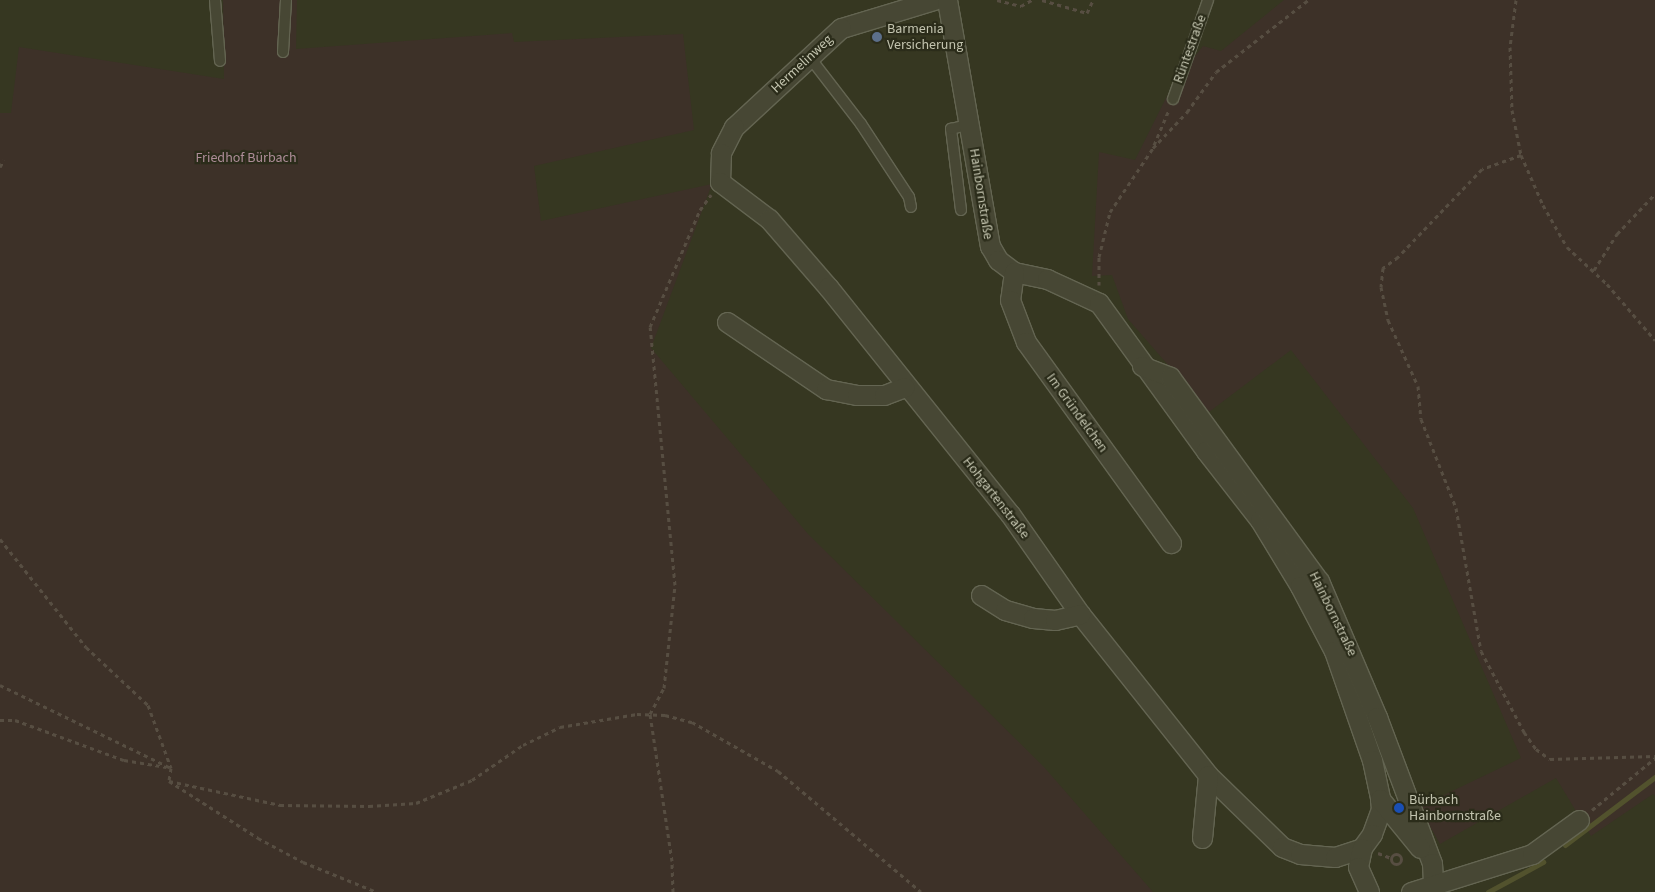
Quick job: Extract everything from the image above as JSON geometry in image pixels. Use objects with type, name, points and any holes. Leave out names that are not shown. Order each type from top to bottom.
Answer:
[{"type":"street","name":"Hermelinweg","points":[[720,182],[721,153],[734,127],[810,59],[841,28],[934,0]]},
{"type":"street","name":"Hainbornstraße","points":[[947,0],[971,124],[990,246],[998,260],[1014,272],[1047,278],[1099,304],[1142,366],[1260,520],[1300,586],[1334,651],[1372,760],[1380,799],[1381,809],[1372,834],[1362,848],[1358,867],[1369,892]]},
{"type":"street","name":"Hohgartenstraße","points":[[720,182],[769,219],[828,288],[1010,514],[1080,614],[1208,774],[1282,847],[1300,854],[1335,857],[1362,848]]},
{"type":"street","name":"Im Gründelchen","points":[[1014,272],[1010,300],[1026,342],[1171,543]]},
{"type":"street","points":[[727,322],[826,389],[857,395],[884,395],[906,387]]},
{"type":"street","name":"Hainbornstraße","points":[[1142,366],[1170,377],[1319,581],[1353,656],[1432,863],[1433,882]]},
{"type":"street","points":[[981,595],[1005,610],[1033,618],[1055,620],[1080,614]]},
{"type":"street","points":[[1202,838],[1208,774]]},
{"type":"street","name":"Hainbornstraße","points":[[1380,799],[1428,854]]},
{"type":"street","points":[[1411,892],[1433,882],[1454,881],[1532,854],[1579,820]]},
{"type":"lane","points":[[215,0],[220,62]]},
{"type":"lane","points":[[283,52],[286,0]]},
{"type":"lane","name":"Rüntestraße","points":[[1173,99],[1208,0]]},
{"type":"lane","points":[[810,59],[861,124],[910,197],[911,207]]},
{"type":"lane","points":[[961,210],[951,129],[971,124]]},
{"type":"path","points":[[997,0],[1021,6],[1032,0]]},
{"type":"path","points":[[1042,0],[1087,13],[1093,0]]},
{"type":"path","points":[[1099,304],[1099,257],[1110,212],[1153,148],[1187,112],[1216,72],[1308,0]]},
{"type":"path","points":[[1516,0],[1510,47],[1512,110],[1521,154],[1543,205],[1567,247],[1582,264],[1594,270],[1655,340]]},
{"type":"path","points":[[1153,148],[1173,99]]},
{"type":"path","points":[[1521,154],[1482,169],[1398,257],[1384,268],[1381,275],[1388,320],[1418,386],[1421,419],[1456,508],[1481,651],[1536,749],[1550,759],[1655,757]]},
{"type":"path","points":[[0,168],[2,160]]},
{"type":"path","points":[[673,892],[672,861],[650,714],[664,688],[675,585],[650,327],[700,210],[720,182]]},
{"type":"path","points":[[1594,270],[1617,234],[1655,194]]},
{"type":"path","points":[[0,539],[86,647],[148,705],[171,768],[169,781]]},
{"type":"path","points":[[0,686],[171,768]]},
{"type":"path","points":[[169,781],[280,805],[369,806],[416,803],[472,780],[523,745],[560,727],[650,714],[692,722],[778,771],[921,892]]},
{"type":"path","points":[[0,720],[15,720],[93,746],[124,760],[171,768]]},
{"type":"path","points":[[1579,820],[1655,757]]},
{"type":"path","points":[[169,781],[288,854],[377,892]]},
{"type":"green space","name":"Friedhof Bürbach","points":[[223,0],[297,0],[296,49],[512,33],[514,42],[683,34],[694,130],[534,166],[541,221],[712,184],[651,348],[808,534],[1044,767],[1153,892],[0,892],[0,113],[11,113],[19,47],[224,79]]},
{"type":"green space","points":[[1284,0],[1655,0],[1655,796],[1653,794],[1591,836],[1556,778],[1440,844],[1419,807],[1521,758],[1413,508],[1291,350],[1209,412],[1128,319],[1112,275],[1092,276],[1099,152],[1135,160],[1173,84],[1203,46],[1221,51]]},
{"type":"waterway","points":[[1565,845],[1655,777]]},
{"type":"waterway","points":[[1488,892],[1543,862]]},
{"type":"place","name":"Barmenia Versicherung","points":[[877,37]]},
{"type":"place","name":"Bürbach Hainbornstraße","points":[[1399,808]]}]
